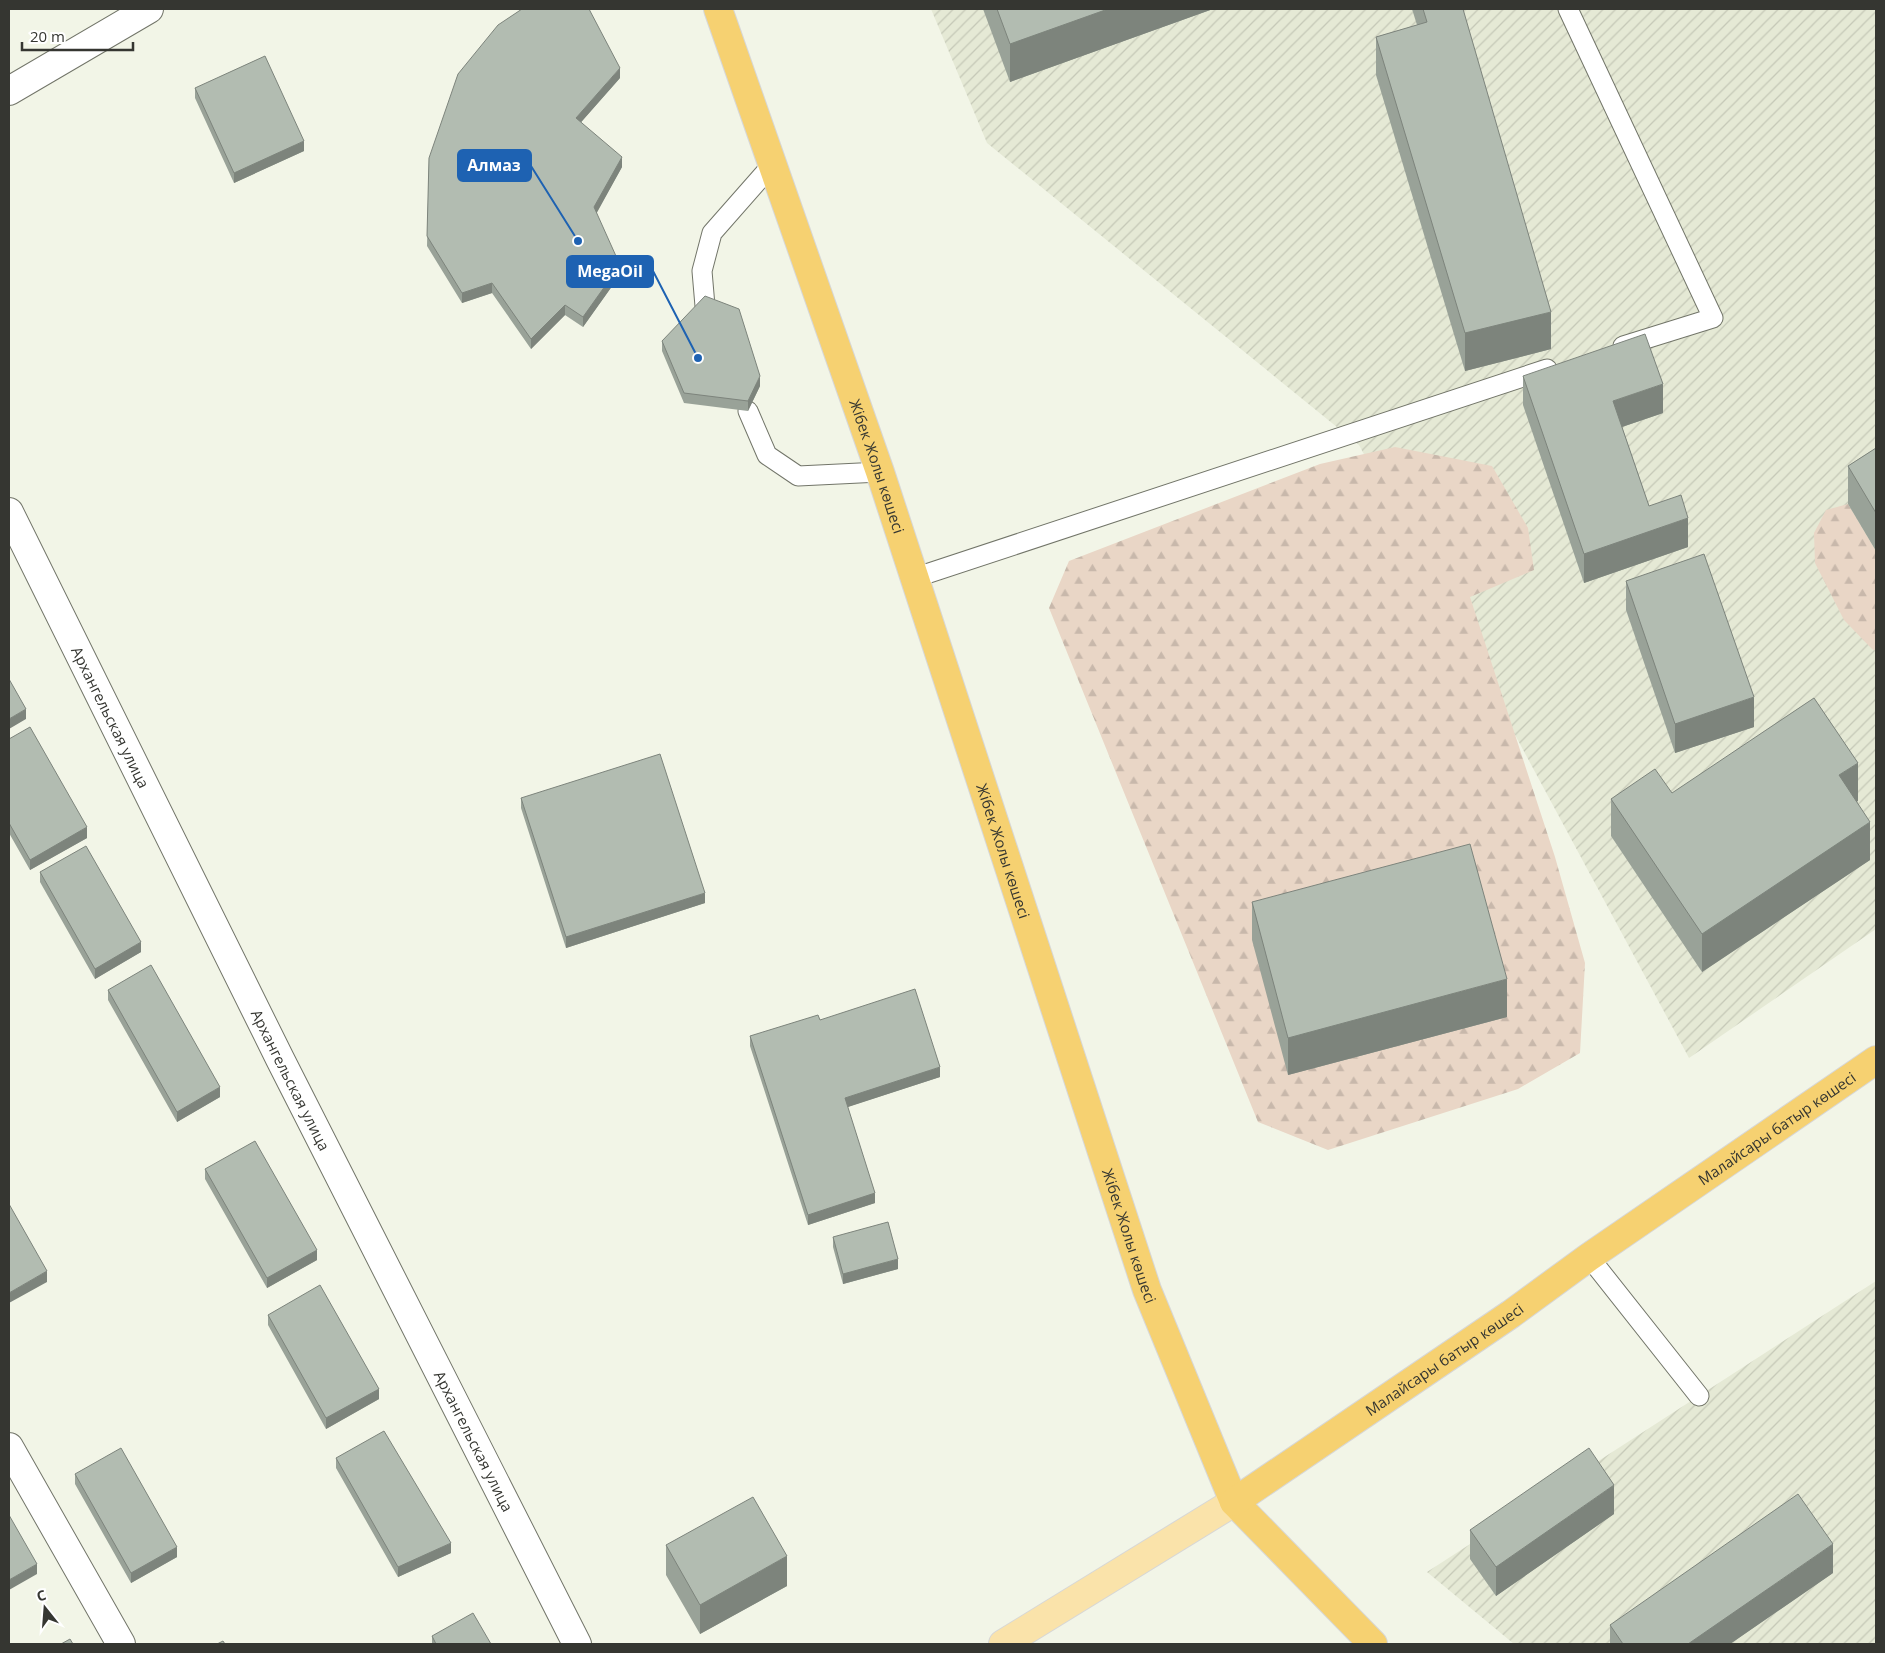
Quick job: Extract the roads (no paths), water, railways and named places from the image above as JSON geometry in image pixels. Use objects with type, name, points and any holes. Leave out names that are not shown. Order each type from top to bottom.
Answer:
[{"type":"highway","name":"Жібек Жолы көшесі","points":[[718,9],[771,166],[880,472],[1147,1290],[1234,1502],[1373,1644]]},
{"type":"highway","name":"Малайсары батыр көшесі","points":[[1234,1502],[1512,1314],[1589,1257],[1876,1060]]},
{"type":"main road","name":"Малайсары батыр көшесі","points":[[1003,1644],[1234,1502]]},
{"type":"street","points":[[9,91],[149,9]]},
{"type":"street","name":"Архангельская улица","points":[[9,512],[280,1059],[577,1644]]},
{"type":"street","points":[[9,1447],[121,1644]]},
{"type":"lane","points":[[1568,9],[1713,318],[1608,350]]},
{"type":"lane","points":[[705,306],[702,271],[712,233],[771,166]]},
{"type":"lane","points":[[914,578],[1560,365]]},
{"type":"lane","points":[[748,411],[767,455],[798,476],[880,472]]},
{"type":"lane","points":[[1589,1257],[1700,1396]]},
{"type":"place","name":"Алмаз","points":[[578,241]]},
{"type":"place","name":"MegaOil","points":[[698,358]]}]
